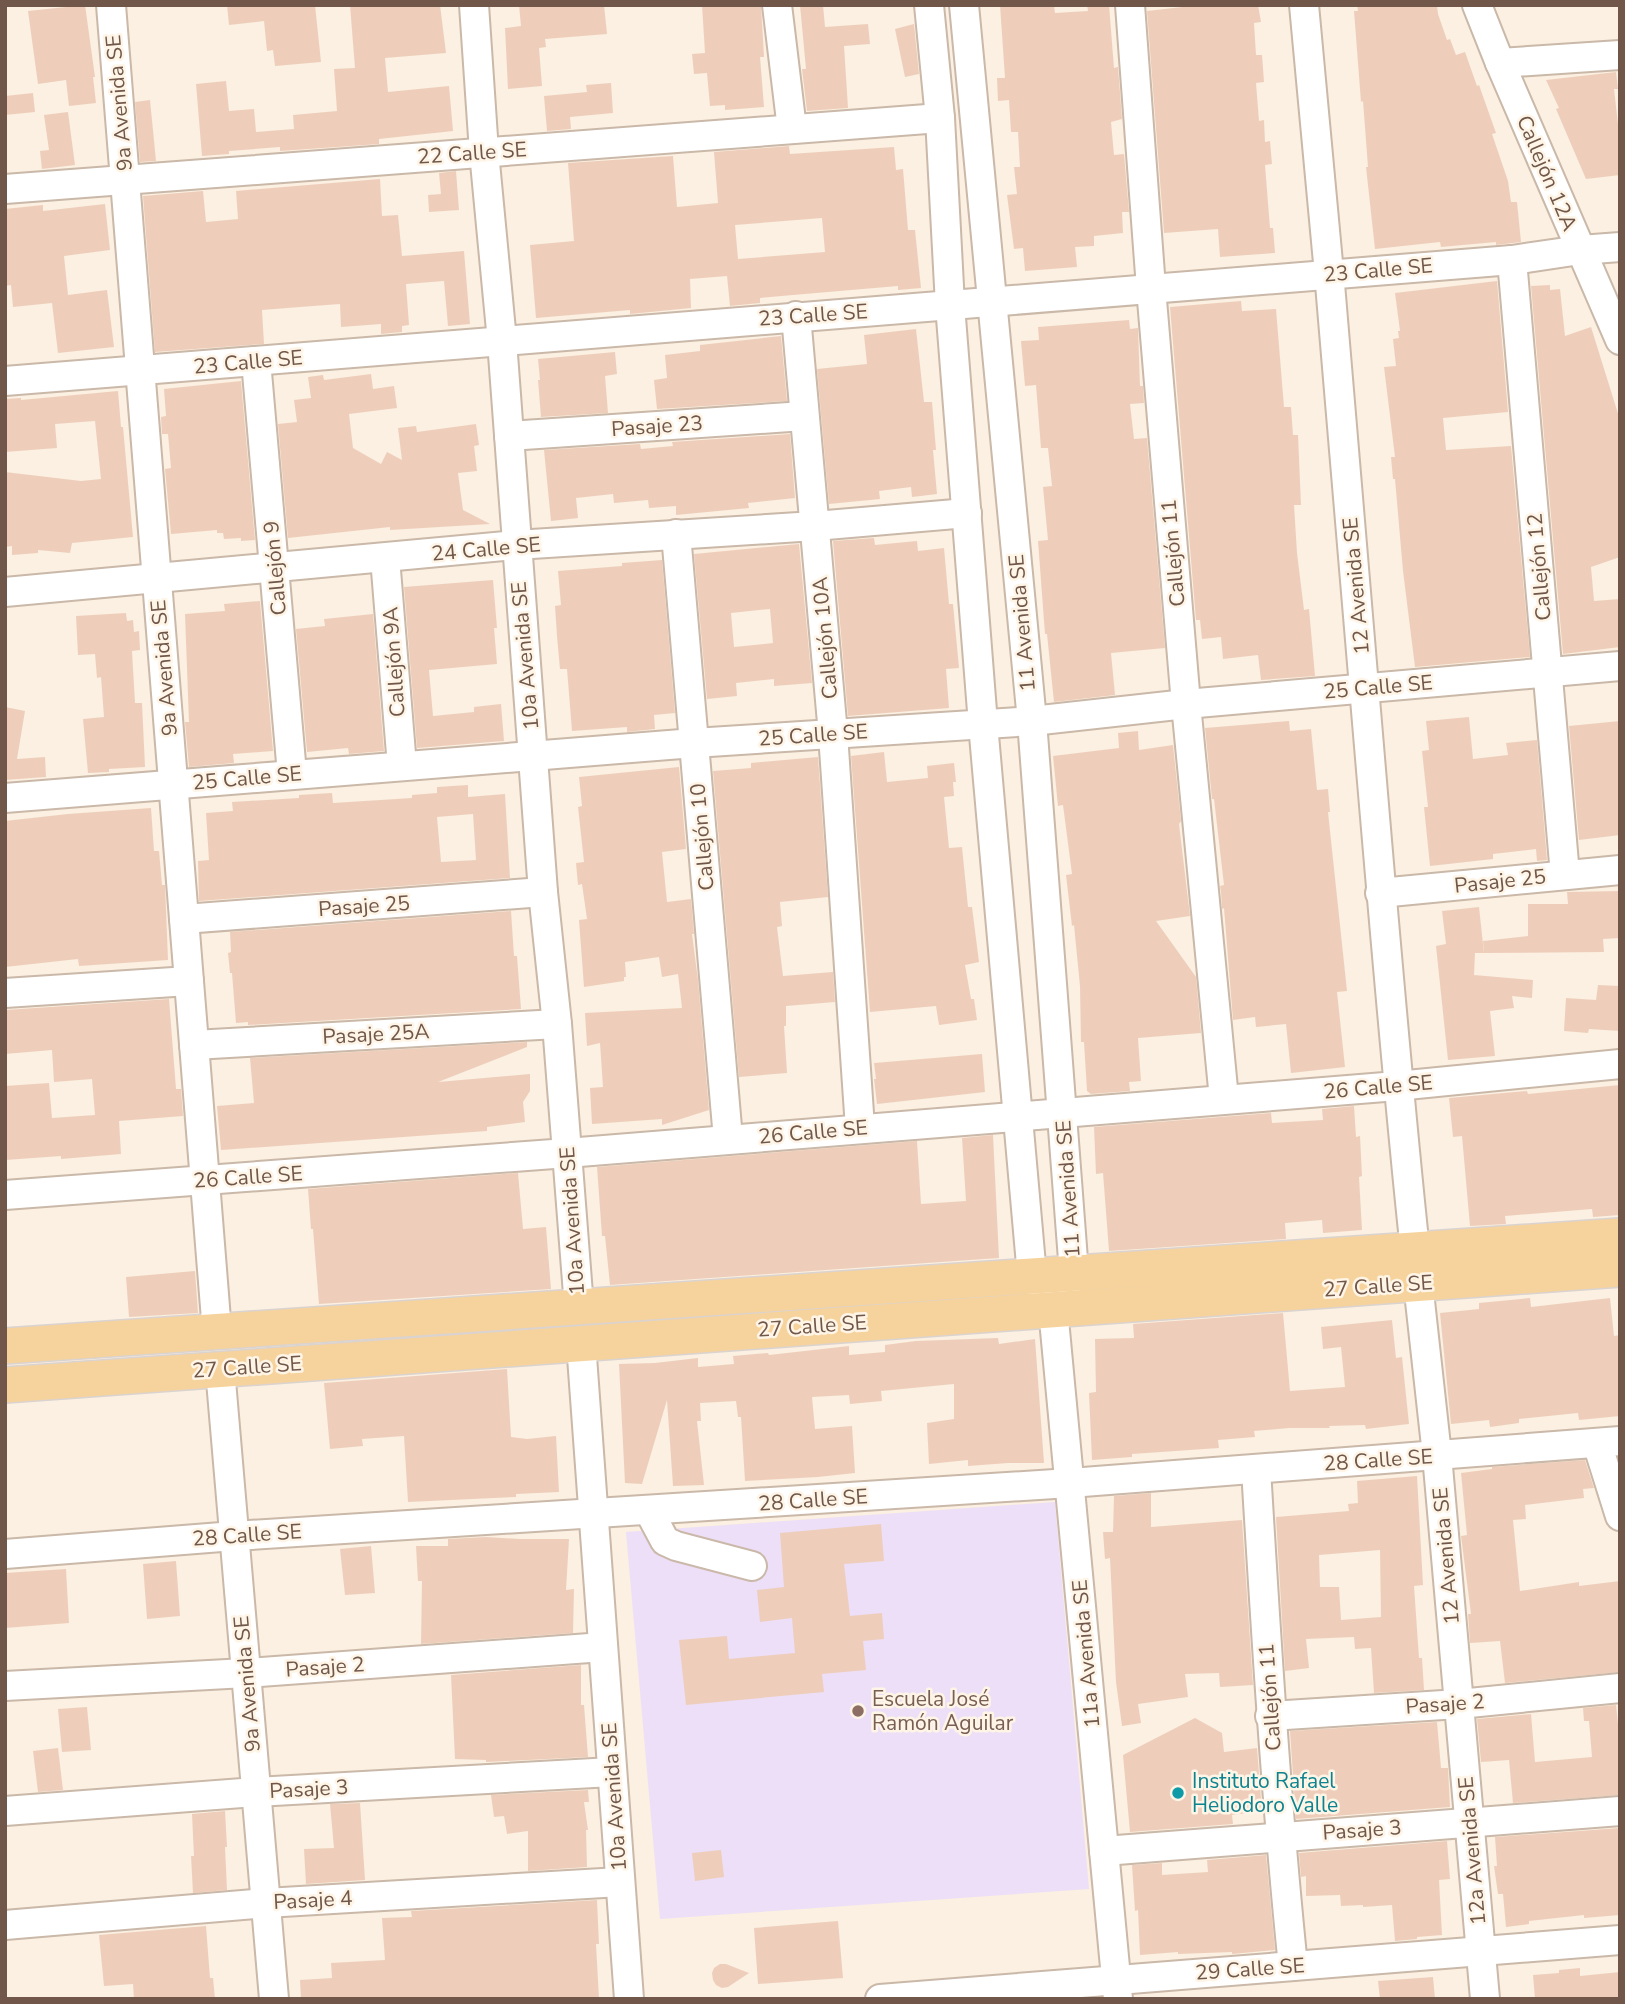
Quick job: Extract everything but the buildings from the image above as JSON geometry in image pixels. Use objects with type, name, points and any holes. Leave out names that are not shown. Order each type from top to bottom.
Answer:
[{"type":"main road","name":"27 Calle SE","points":[[5,1385],[1054,1309],[1416,1266],[1620,1236]]},
{"type":"main road","name":"27 Calle SE","points":[[5,1346],[1074,1273],[1416,1266],[1620,1269]]},
{"type":"street","name":"9a Avenida SE","points":[[111,5],[217,1332]]},
{"type":"street","name":"10a Avenida SE","points":[[474,5],[579,1307]]},
{"type":"street","points":[[777,5],[792,130]]},
{"type":"street","name":"11 Avenida SE","points":[[929,5],[940,118],[950,305],[983,724],[1032,1276],[1054,1309],[1074,1273],[1031,721],[964,5]]},
{"type":"street","name":"Callejón 11","points":[[1130,5],[1186,704],[1224,1099]]},
{"type":"street","name":"12 Avenida SE","points":[[1304,5],[1397,1086],[1437,1455],[1459,1704]]},
{"type":"street","name":"Callejón 12A","points":[[1477,5],[1620,340]]},
{"type":"street","points":[[1500,63],[1620,55]]},
{"type":"street","name":"22 Calle SE","points":[[5,189],[940,118]]},
{"type":"street","name":"23 Calle SE","points":[[5,381],[1512,260],[1620,247]]},
{"type":"street","name":"Callejón 12","points":[[1512,260],[1565,875]]},
{"type":"street","name":"Callejón 10A","points":[[796,316],[833,734],[860,1128]]},
{"type":"street","name":"Callejón 9","points":[[256,361],[292,774]]},
{"type":"street","name":"Pasaje 23","points":[[509,436],[804,416]]},
{"type":"street","name":"24 Calle SE","points":[[5,592],[516,545],[815,526],[967,513]]},
{"type":"street","name":"Callejón 10","points":[[676,534],[728,1139]]},
{"type":"street","name":"Callejón 9A","points":[[385,558],[402,766]]},
{"type":"street","name":"25 Calle SE","points":[[5,798],[694,743],[1031,721],[1186,704],[1620,666]]},
{"type":"street","name":"Pasaje 25","points":[[1380,893],[1620,870]]},
{"type":"street","name":"Pasaje 25","points":[[184,919],[544,892]]},
{"type":"street","points":[[5,993],[189,981]]},
{"type":"street","name":"Pasaje 25A","points":[[194,1045],[557,1024]]},
{"type":"street","name":"26 Calle SE","points":[[5,1195],[1397,1086],[1620,1064]]},
{"type":"street","name":"11a Avenida SE","points":[[1054,1309],[1117,1989]]},
{"type":"street","name":"10a Avenida SE","points":[[581,1343],[629,1999]]},
{"type":"street","name":"9a Avenida SE","points":[[220,1369],[274,1999]]},
{"type":"street","points":[[1608,1442],[1620,1516]]},
{"type":"street","name":"28 Calle SE","points":[[5,1554],[234,1536],[1070,1483],[1608,1442]]},
{"type":"street","name":"Callejón 11","points":[[1256,1469],[1270,1716],[1293,1966]]},
{"type":"street","points":[[649,1511],[665,1541],[752,1566]]},
{"type":"street","name":"Pasaje 2","points":[[5,1686],[246,1673],[603,1647]]},
{"type":"street","name":"Pasaje 2","points":[[1270,1716],[1459,1704],[1620,1688]]},
{"type":"street","name":"12a Avenida SE","points":[[1459,1704],[1485,1999]]},
{"type":"street","name":"Pasaje 3","points":[[5,1811],[256,1792],[612,1772]]},
{"type":"street","name":"Pasaje 3","points":[[1104,1851],[1620,1811]]},
{"type":"street","name":"Pasaje 4","points":[[5,1925],[266,1903],[620,1882]]},
{"type":"street","name":"29 Calle SE","points":[[880,1999],[1117,1989],[1293,1966],[1620,1940]]},
{"type":"shaded area","name":"Escuela José Ramón Aguilar","points":[[1055,1502],[1089,1889],[660,1919],[626,1532]]},
{"type":"place","name":"Escuela José Ramón Aguilar","points":[[858,1711]]},
{"type":"place","name":"Instituto Rafael Heliodoro Valle","points":[[1178,1793]]}]
